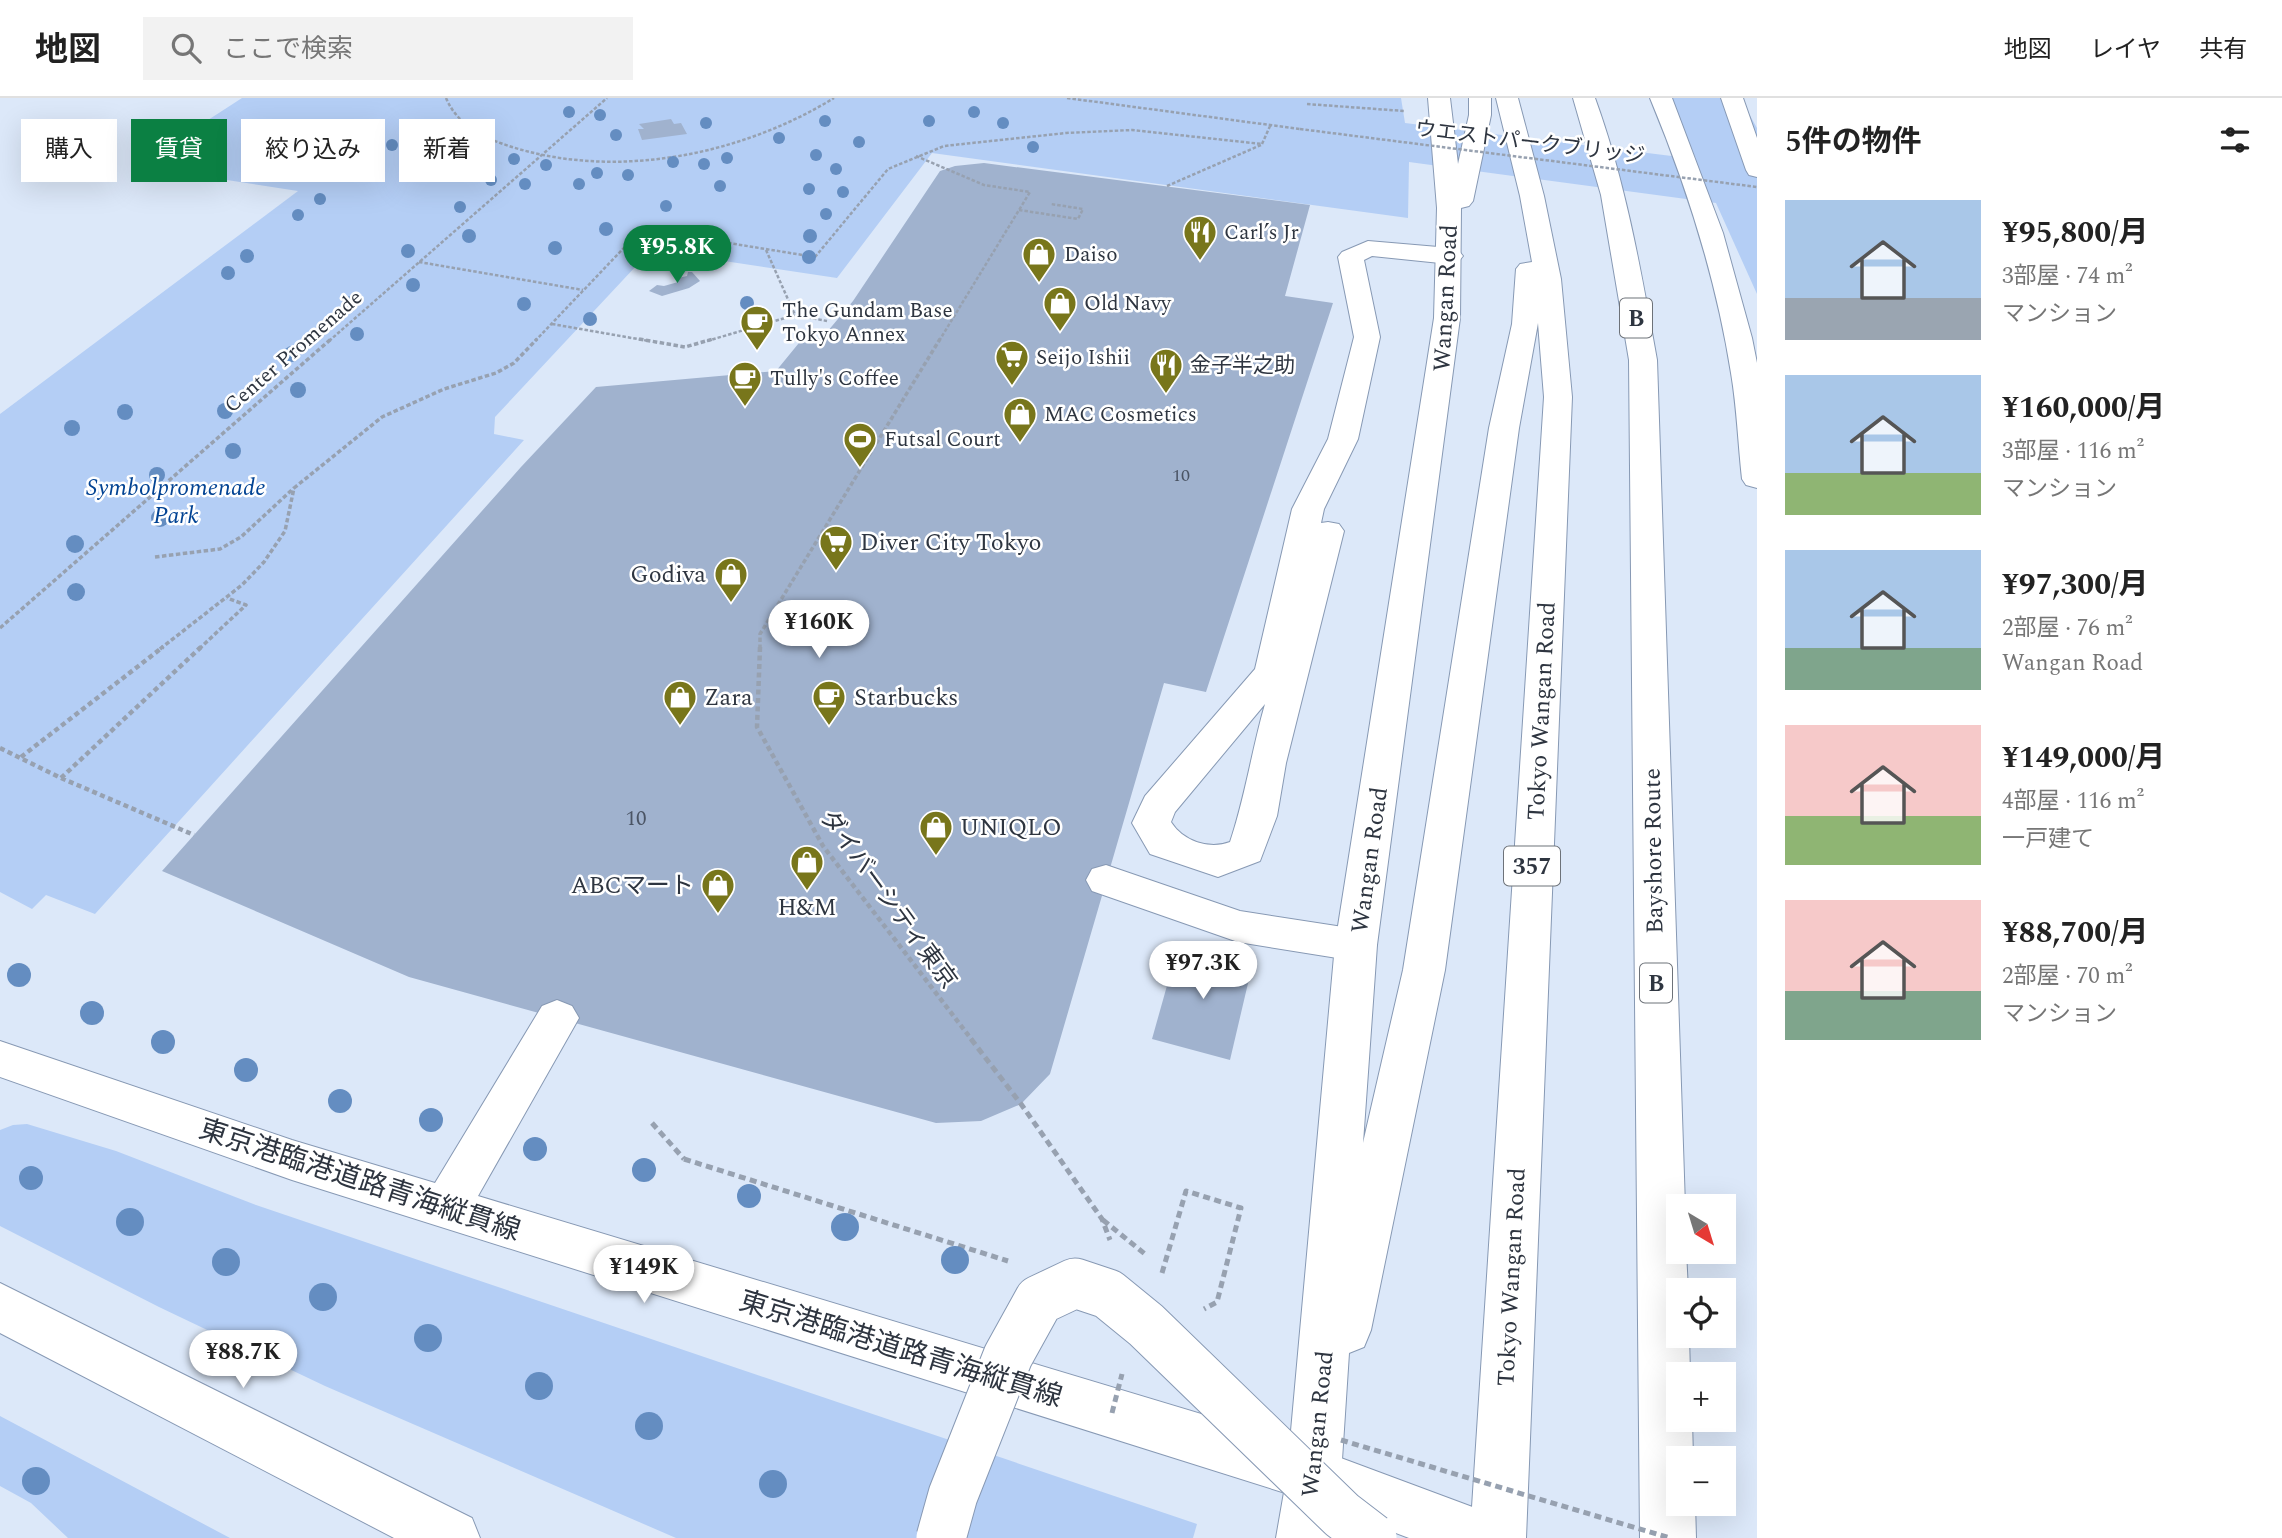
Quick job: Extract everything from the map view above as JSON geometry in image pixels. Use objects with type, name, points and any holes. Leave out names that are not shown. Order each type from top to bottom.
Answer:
[{"type":"main road","name":"Tokyo Wangan Road","points":[[1498,1538],[1558,397],[1548,279],[1532,196],[1507,98]]},
{"type":"main road","name":"Bayshore Route","points":[[1584,98],[1598,134],[1616,208],[1643,360],[1669,1538]]},
{"type":"main road","points":[[1661,98],[1681,145],[1722,264],[1746,374],[1757,479]]},
{"type":"main road","points":[[1732,98],[1757,170]]},
{"type":"main road","points":[[1739,98],[1757,117]]},
{"type":"main road","name":"Wangan Road","points":[[1304,1538],[1325,1457],[1356,945],[1440,383],[1447,318],[1449,184],[1440,106]]},
{"type":"main road","points":[[1328,530],[1267,763],[1258,816],[1245,851],[1219,862],[1164,844],[1151,823],[1159,806],[1272,672],[1308,509],[1343,439],[1367,337],[1351,257],[1368,248],[1450,250],[1480,107]]},
{"type":"main road","name":"357","points":[[1325,1457],[1424,970],[1504,428],[1525,324],[1532,196]]},
{"type":"main road","points":[[1106,880],[1238,926],[1356,945]]},
{"type":"main road","points":[[446,1207],[557,1018]]},
{"type":"main road","name":"東京港臨港道路青海縦貫線","points":[[0,1059],[292,1160],[446,1207],[1123,1395],[1325,1457],[1420,1517],[1482,1538]]},
{"type":"main road","points":[[941,1538],[953,1494],[1008,1356],[1039,1300],[1075,1283],[1108,1294],[1146,1325],[1342,1515],[1372,1538]]},
{"type":"main road","points":[[0,1307],[452,1538]]},
{"type":"path","points":[[446,98],[447,104],[473,134],[540,156],[603,163],[665,156],[768,130],[817,110],[834,98]]},
{"type":"path","name":"Center Promenade","points":[[0,628],[607,98]]},
{"type":"path","name":"ウエストパークブリッジ","points":[[1067,98],[1757,187]]},
{"type":"path","points":[[1307,104],[1408,111]]},
{"type":"path","points":[[1167,186],[1262,144],[1270,126]]},
{"type":"path","points":[[155,557],[220,549],[241,537],[294,488],[382,417],[444,389],[496,373],[514,363],[642,229],[815,257],[888,169],[943,146],[1119,131],[1262,144]]},
{"type":"path","points":[[915,156],[984,185],[1030,192],[1019,210],[1078,219],[1083,209],[1051,204]]},
{"type":"path","name":"ダイバーシティ東京","points":[[1019,210],[760,634],[757,727],[823,846],[1021,1104],[1101,1219]]},
{"type":"path","points":[[766,250],[795,314]]},
{"type":"path","points":[[419,262],[583,290]]},
{"type":"path","points":[[552,324],[685,347],[795,314],[827,321]]},
{"type":"path","points":[[21,757],[226,598],[270,556],[286,534],[294,488]]},
{"type":"path","points":[[61,778],[246,605],[226,598]]},
{"type":"path","points":[[0,748],[61,778],[194,835]]},
{"type":"path","points":[[652,1123],[684,1159],[1075,1283]]},
{"type":"path","points":[[1146,1325],[1186,1191],[1241,1208],[1217,1302],[1200,1312]]},
{"type":"path","points":[[1325,1457],[1669,1538]]},
{"type":"green space","name":"Symbolpromenade Park","points":[[242,98],[1401,98],[1405,123],[1696,159],[1670,98],[1740,98],[1757,128],[1757,294],[1716,203],[1409,162],[1408,218],[932,153],[837,278],[651,250],[495,417],[494,434],[524,440],[95,914],[46,895],[32,909],[0,892],[0,414],[298,191],[227,180],[227,119],[210,119]]},
{"type":"green space","points":[[27,1124],[116,1151],[256,1205],[1197,1524],[1193,1538],[676,1538],[325,1386],[159,1307],[0,1226],[0,1130]]},
{"type":"green space","points":[[0,1416],[230,1538],[68,1538],[31,1503],[0,1486]]},
{"type":"building","points":[[671,119],[674,124],[681,123],[687,134],[642,140],[638,129],[644,129],[639,124]]},
{"type":"building","name":"Diver City Tokyo","points":[[984,163],[1310,205],[1285,296],[1333,303],[1206,692],[1164,683],[1050,1074],[1021,1104],[981,1121],[936,1123],[409,977],[162,871],[521,467],[596,387],[776,371],[803,338],[822,338],[853,301],[940,171],[955,166]]},
{"type":"building","points":[[688,272],[692,272],[700,281],[689,288],[662,296],[649,291],[657,285],[678,282],[678,278],[687,276]]},
{"type":"building","points":[[1179,943],[1253,962],[1230,1060],[1152,1039]]},
{"type":"place","name":"Carl’s Jr","points":[[1200,262]]},
{"type":"place","name":"Daiso","points":[[1039,284]]},
{"type":"place","name":"Old Navy","points":[[1060,333]]},
{"type":"place","name":"The Gundam Base Tokyo Annex","points":[[757,352]]},
{"type":"place","name":"Seijo Ishii","points":[[1012,387]]},
{"type":"place","name":"金子半之助","points":[[1166,395]]},
{"type":"place","name":"Tully's Coffee","points":[[745,408]]},
{"type":"place","name":"MAC Cosmetics","points":[[1020,444]]},
{"type":"place","name":"Futsal Court","points":[[860,469]]},
{"type":"place","name":"Diver City Tokyo","points":[[836,572]]},
{"type":"place","name":"Godiva","points":[[731,604]]},
{"type":"place","name":"Zara","points":[[680,727]]},
{"type":"place","name":"Starbucks","points":[[829,727]]},
{"type":"place","name":"UNIQLO","points":[[936,857]]},
{"type":"place","name":"H&M","points":[[807,892]]},
{"type":"place","name":"ABCマート","points":[[718,915]]}]
